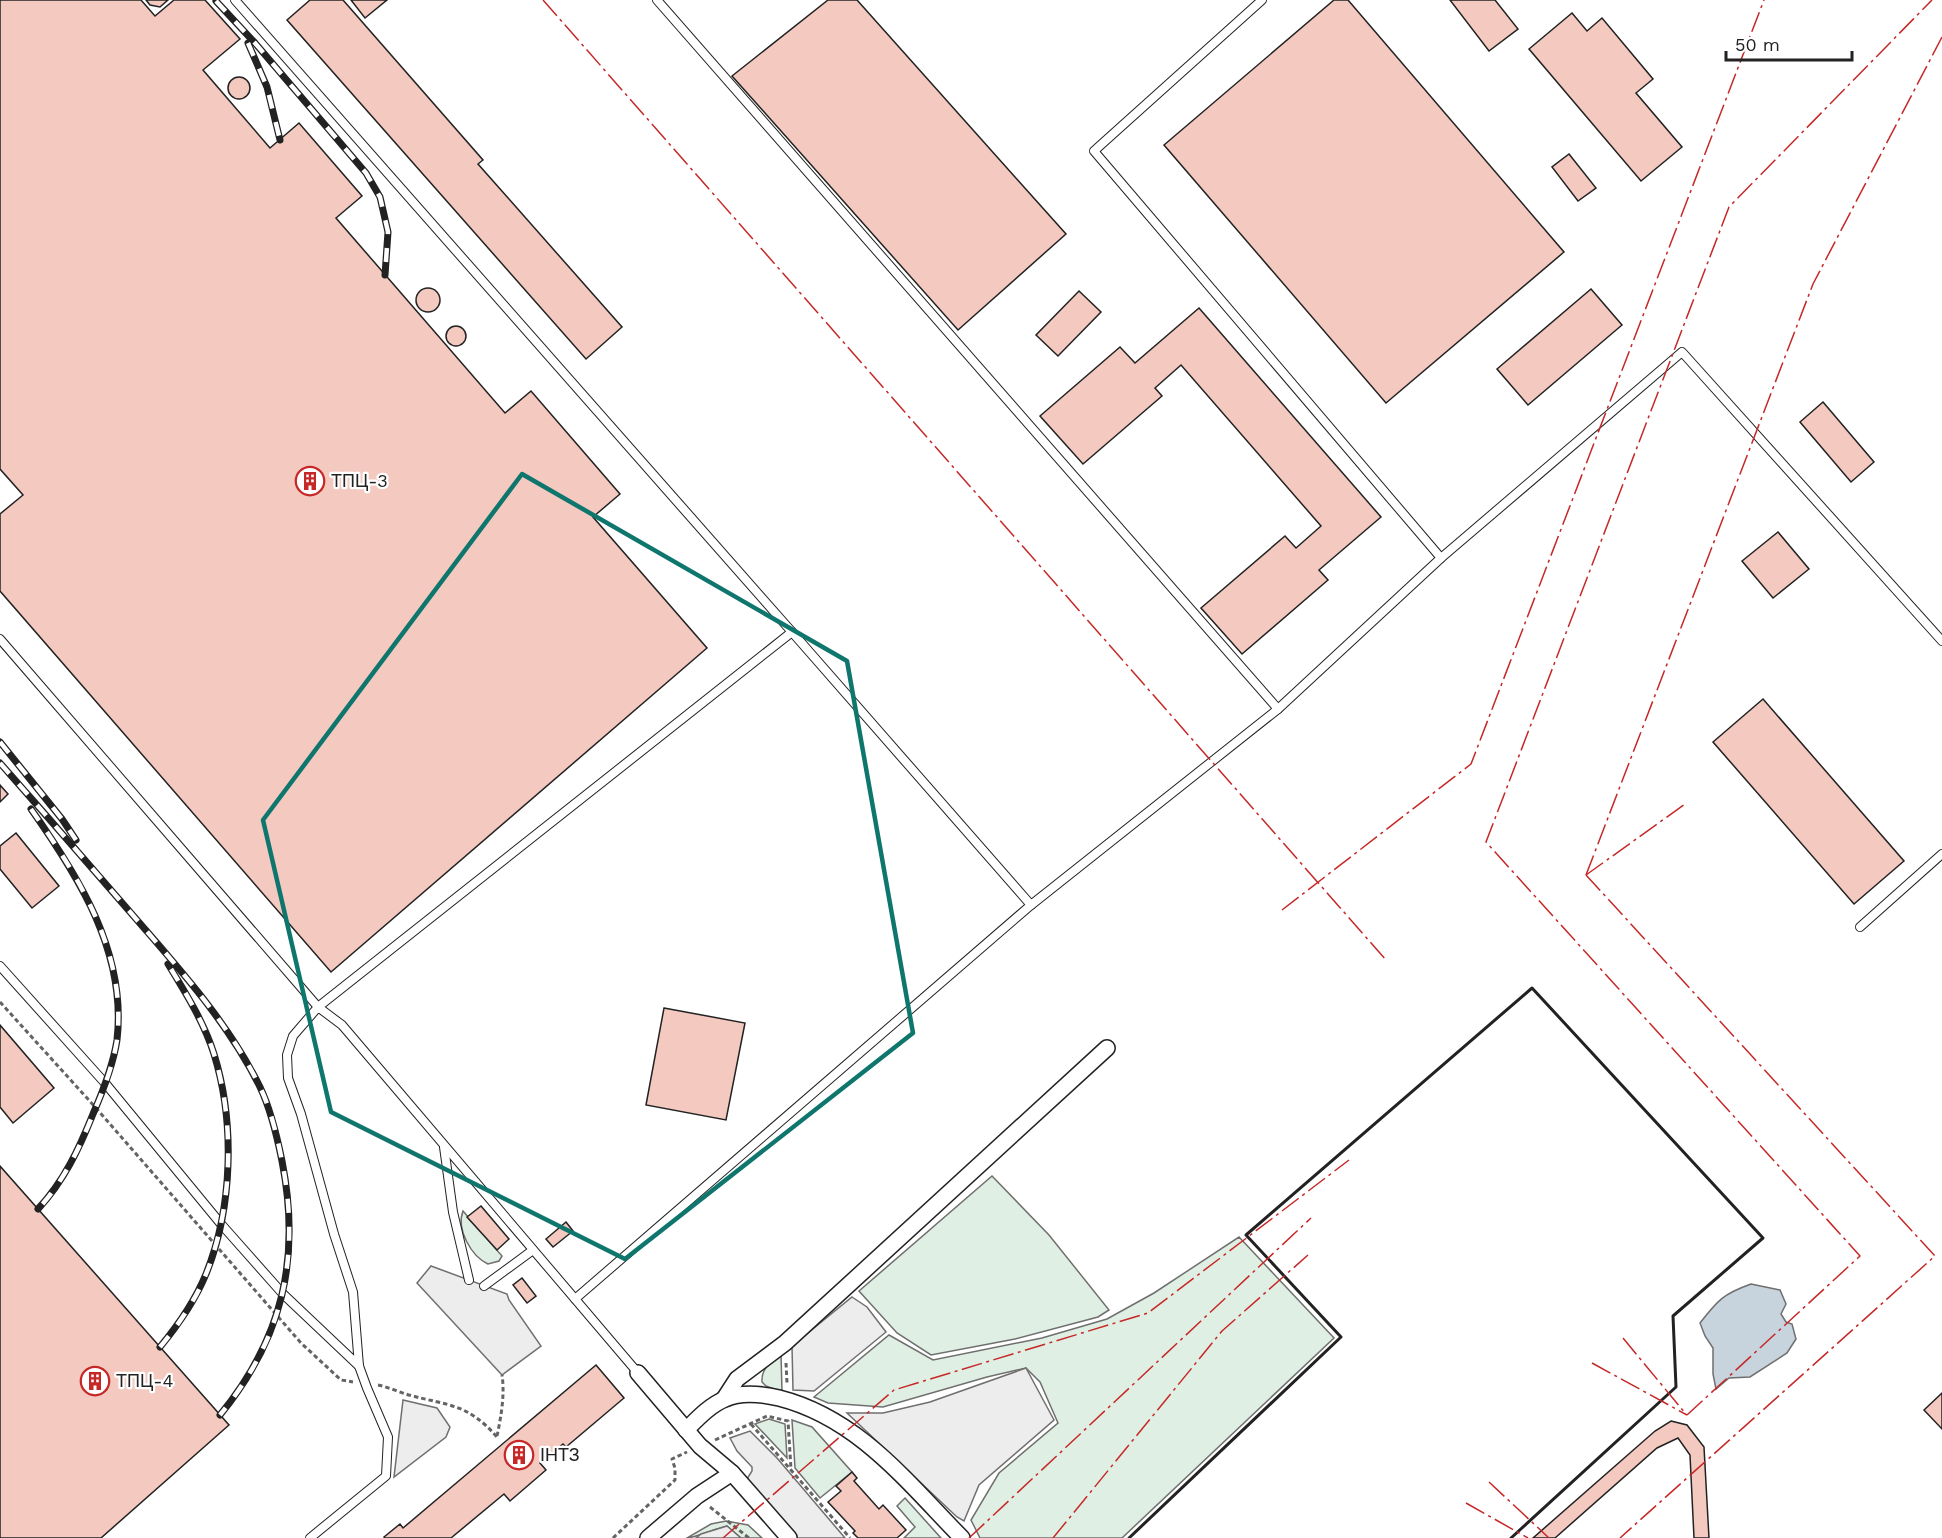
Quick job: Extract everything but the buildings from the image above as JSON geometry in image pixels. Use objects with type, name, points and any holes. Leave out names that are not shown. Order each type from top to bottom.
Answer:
[{"type":"street","points":[[724,1399],[737,1379],[785,1343],[1107,1048]]},
{"type":"street","points":[[638,1373],[700,1446],[732,1473],[789,1538]]},
{"type":"street","points":[[686,1430],[708,1409],[724,1399],[739,1394],[765,1395],[814,1411],[850,1430],[873,1448],[962,1538]]},
{"type":"street","points":[[648,1538],[697,1496],[732,1473]]},
{"type":"lane","points":[[235,0],[1031,905]]},
{"type":"lane","points":[[657,0],[1278,709]]},
{"type":"lane","points":[[1262,0],[1094,151],[1441,558]]},
{"type":"lane","points":[[575,1299],[1031,905],[1278,709],[1441,558],[1682,352],[1942,641]]},
{"type":"lane","points":[[310,1538],[386,1476],[388,1437],[360,1366],[353,1292],[334,1234],[301,1113],[288,1078],[287,1055],[293,1036],[318,1007],[792,632]]},
{"type":"lane","points":[[0,639],[318,1007],[342,1025],[638,1373]]},
{"type":"lane","points":[[1860,927],[1942,854]]},
{"type":"lane","points":[[0,966],[105,1083],[220,1224],[283,1294],[360,1366]]},
{"type":"lane","points":[[444,1145],[453,1212],[469,1280]]},
{"type":"lane","points":[[484,1286],[533,1250]]},
{"type":"path","points":[[0,1002],[96,1108],[301,1343],[341,1380],[365,1383],[440,1401],[463,1409],[482,1420],[497,1437],[501,1417],[502,1376]]},
{"type":"path","points":[[714,1441],[767,1416],[788,1421],[791,1469]]},
{"type":"path","points":[[750,1424],[850,1538]]},
{"type":"path","points":[[613,1538],[675,1480],[672,1459]]},
{"type":"path","points":[[675,1480],[749,1538]]},
{"type":"highlighted area","points":[[522,474],[847,661],[913,1033],[625,1259],[331,1112],[263,820]]},
{"type":"green space","points":[[992,1176],[1049,1235],[1109,1310],[1098,1317],[1015,1339],[931,1355],[897,1333],[859,1291]]},
{"type":"green space","points":[[463,1211],[502,1256],[499,1261],[488,1264],[476,1255],[463,1234],[461,1218]]},
{"type":"green space","points":[[1239,1237],[1334,1338],[1122,1538],[980,1538],[971,1520],[999,1473],[1058,1423],[1040,1382],[1026,1368],[883,1407],[828,1403],[814,1397],[889,1335],[933,1360],[1042,1338],[1107,1319],[1154,1293]]},
{"type":"green space","points":[[781,1354],[782,1392],[762,1382],[765,1369]]},
{"type":"green space","points":[[769,1419],[785,1424],[787,1458],[755,1424]]},
{"type":"green space","points":[[792,1420],[812,1427],[852,1472],[820,1498],[795,1468]]},
{"type":"green space","points":[[905,1498],[941,1538],[904,1538],[915,1527],[897,1506]]},
{"type":"green space","points":[[726,1521],[748,1525],[762,1538],[741,1538],[727,1526],[687,1538],[711,1524]]},
{"type":"shaded area","points":[[431,1266],[507,1294],[541,1346],[502,1375],[417,1283]]},
{"type":"shaded area","points":[[1751,1284],[1780,1290],[1786,1304],[1781,1314],[1786,1322],[1792,1324],[1796,1339],[1787,1353],[1750,1377],[1729,1378],[1716,1389],[1713,1374],[1713,1348],[1700,1323],[1722,1299]]},
{"type":"shaded area","points":[[852,1297],[867,1307],[886,1332],[814,1391],[793,1390],[792,1346]]},
{"type":"shaded area","points":[[1026,1368],[1054,1420],[979,1485],[964,1521],[957,1517],[847,1413],[883,1413],[930,1402]]},
{"type":"shaded area","points":[[403,1400],[437,1408],[450,1427],[446,1437],[394,1477]]},
{"type":"shaded area","points":[[750,1431],[777,1458],[845,1538],[795,1538],[745,1482],[752,1467],[737,1451],[730,1438]]},
{"type":"shaded area","points":[[727,1526],[741,1538],[696,1538],[701,1534]]},
{"type":"railway","points":[[216,1],[366,173],[380,197],[388,232],[385,275]]},
{"type":"railway","points":[[248,43],[267,87],[280,140]]},
{"type":"railway","points":[[0,742],[62,819],[76,840]]},
{"type":"railway","points":[[0,763],[204,999],[248,1064],[264,1096],[276,1133],[287,1197],[289,1231],[287,1264],[282,1296],[259,1356],[242,1386],[220,1415]]},
{"type":"railway","points":[[31,809],[66,862],[96,917],[115,977],[118,1008],[115,1050],[100,1096],[70,1164],[56,1187],[38,1209]]},
{"type":"railway","points":[[160,1347],[186,1312],[206,1274],[222,1221],[228,1164],[225,1108],[214,1054],[200,1019],[168,964]]},
{"type":"wall","points":[[1129,1538],[1341,1337],[1246,1235],[1532,988],[1763,1238],[1673,1316],[1676,1387],[1511,1538]]},
{"type":"power","points":[[543,0],[1386,960]]},
{"type":"power","points":[[1282,910],[1471,764],[1764,0]]},
{"type":"power","points":[[1687,1415],[1860,1256],[1486,842],[1729,207],[1932,0]]},
{"type":"power","points":[[1586,875],[1813,284],[1942,37]]},
{"type":"power","points":[[1586,875],[1685,804]]},
{"type":"power","points":[[1586,875],[1935,1256],[1620,1538]]},
{"type":"power","points":[[723,1538],[894,1390],[1148,1313],[1349,1160]]},
{"type":"power","points":[[969,1538],[1311,1218]]},
{"type":"power","points":[[1053,1538],[1222,1331],[1308,1255]]},
{"type":"power","points":[[1623,1338],[1685,1413]]},
{"type":"power","points":[[1592,1363],[1687,1415]]},
{"type":"power","points":[[1489,1482],[1549,1538]]},
{"type":"power","points":[[1466,1503],[1528,1538]]},
{"type":"place","name":"ТПЦ-3","points":[[310,481]]},
{"type":"place","name":"ТПЦ-4","points":[[95,1381]]},
{"type":"place","name":"ІНТЗ","points":[[519,1455]]}]
